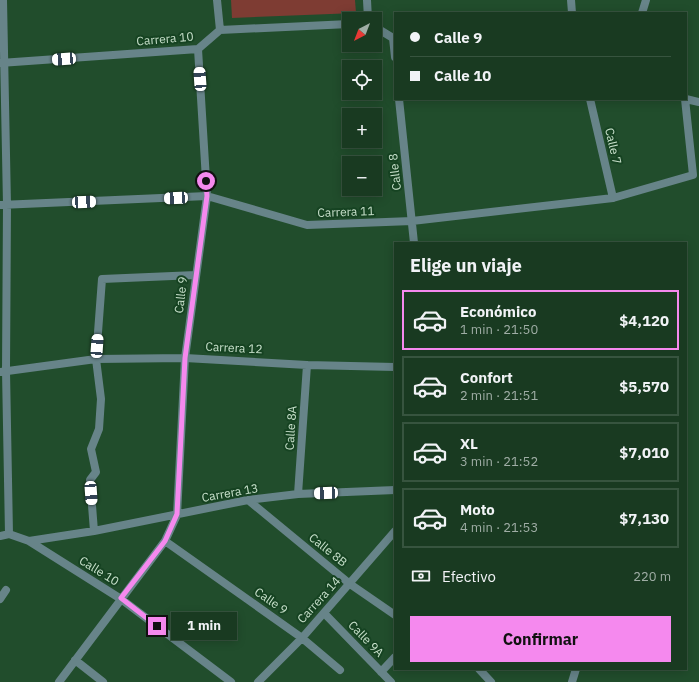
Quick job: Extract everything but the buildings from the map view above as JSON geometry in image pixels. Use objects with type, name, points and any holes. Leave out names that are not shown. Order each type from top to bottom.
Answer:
[{"type":"street","points":[[0,536],[9,534],[3,371],[3,0]]},
{"type":"street","points":[[217,0],[220,30],[342,24]]},
{"type":"street","points":[[367,0],[368,12]]},
{"type":"street","points":[[571,0],[572,12]]},
{"type":"street","points":[[642,12],[646,0]]},
{"type":"street","name":"Carrera 10","points":[[2,63],[198,49],[220,30]]},
{"type":"street","points":[[382,32],[394,38]]},
{"type":"street","name":"Calle 9","points":[[59,682],[165,541],[177,514],[185,358],[207,196],[198,49]]},
{"type":"street","points":[[687,99],[699,102]]},
{"type":"street","name":"Calle 8","points":[[399,100],[414,242]]},
{"type":"street","name":"Calle 7","points":[[590,100],[613,198]]},
{"type":"street","name":"Carrera 11","points":[[4,205],[207,196],[308,225],[412,221],[613,198],[693,174],[686,100]]},
{"type":"street","points":[[94,531],[90,480],[96,472],[91,449],[99,429],[101,399],[96,359],[102,279],[196,275]]},
{"type":"street","name":"Carrera 12","points":[[3,371],[96,359],[185,358],[308,365],[394,367]]},
{"type":"street","name":"Calle 8A","points":[[298,494],[308,365]]},
{"type":"street","name":"Carrera 13","points":[[9,534],[29,541],[94,531],[248,500],[298,494],[394,490]]},
{"type":"street","name":"Calle 8B","points":[[248,500],[350,584],[394,614]]},
{"type":"street","name":"Carrera 14","points":[[258,682],[302,638],[394,533]]},
{"type":"street","name":"Calle 10","points":[[29,541],[121,598],[231,682]]},
{"type":"street","name":"Calle 9","points":[[165,541],[302,638],[340,670]]},
{"type":"street","points":[[0,599],[6,590]]},
{"type":"street","name":"Calle 9A","points":[[324,613],[391,682]]},
{"type":"street","points":[[381,672],[394,658]]},
{"type":"street","points":[[75,660],[103,682]]},
{"type":"street","points":[[480,670],[491,682]]},
{"type":"street","points":[[572,682],[576,670]]},
{"type":"shaded area","points":[[231,0],[355,0],[356,12],[232,18]]},
{"type":"route","points":[[157,626],[121,598],[165,541],[177,514],[185,358],[207,196],[206,181]]}]
